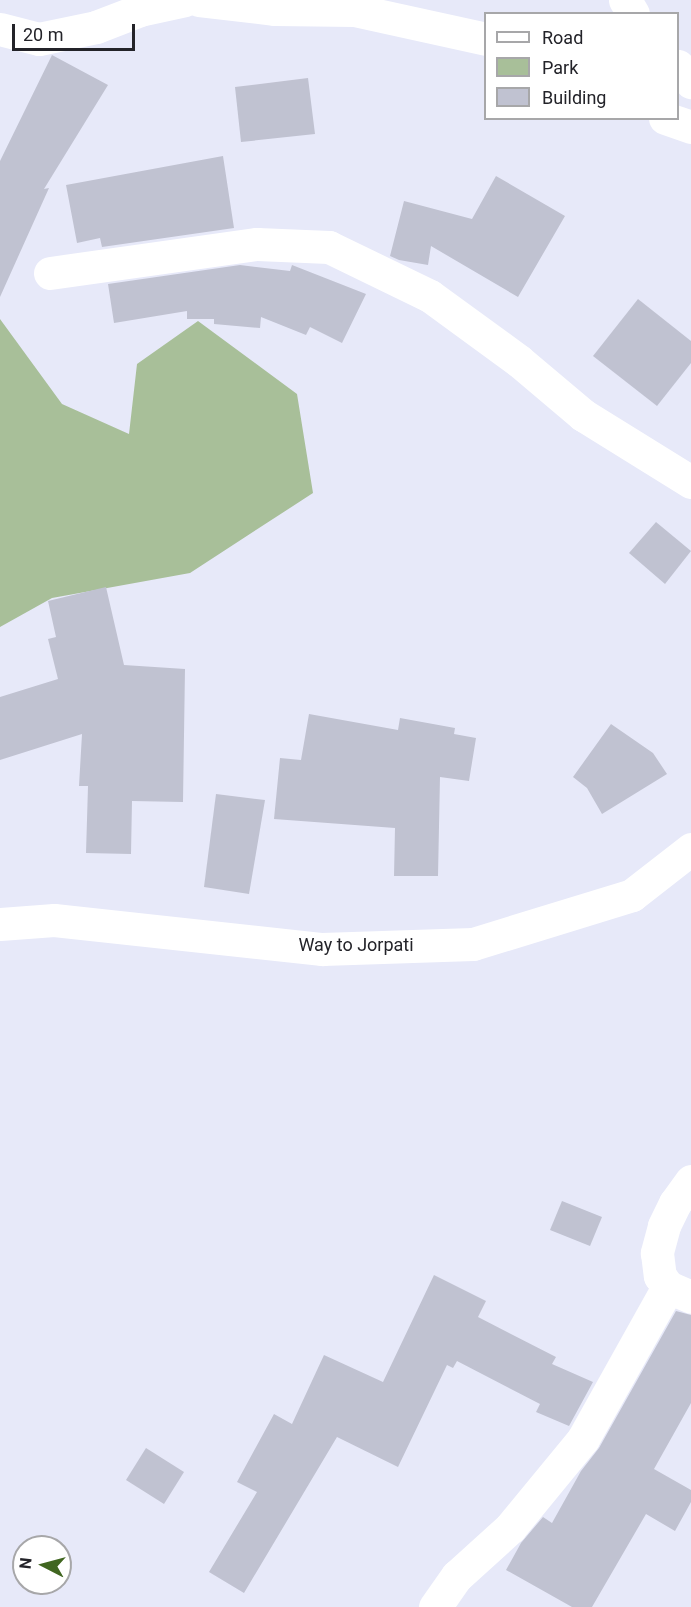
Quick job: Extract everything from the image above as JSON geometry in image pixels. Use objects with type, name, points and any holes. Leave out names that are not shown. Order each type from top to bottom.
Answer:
[{"type":"street","points":[[0,29],[39,39],[96,27],[140,10],[185,0]]},
{"type":"street","points":[[199,0],[275,9],[354,10],[484,39]]},
{"type":"street","points":[[679,67],[691,82]]},
{"type":"street","points":[[670,120],[691,127]]},
{"type":"street","points":[[50,273],[256,244],[329,247],[430,296],[519,361],[583,415],[691,482]]},
{"type":"street","name":"Way to Jorpati","points":[[0,924],[54,920],[322,949],[473,944],[632,895],[691,849]]},
{"type":"street","points":[[435,1607],[457,1576],[510,1528],[583,1439],[680,1292],[660,1276],[657,1253],[664,1226],[675,1203],[691,1181]]},
{"type":"green space","points":[[0,319],[62,404],[129,434],[137,364],[198,321],[297,394],[313,493],[190,573],[52,598],[0,627]]},
{"type":"building","points":[[52,55],[108,85],[44,189],[49,188],[0,297],[0,161]]},
{"type":"building","points":[[308,78],[315,134],[241,142],[235,87]]},
{"type":"building","points":[[223,156],[234,228],[102,247],[100,238],[77,243],[66,185]]},
{"type":"building","points":[[496,176],[565,216],[518,297],[431,246],[428,265],[399,260],[390,256],[404,201],[472,219]]},
{"type":"building","points":[[240,265],[290,271],[292,265],[366,294],[342,343],[310,327],[306,335],[261,317],[260,328],[214,324],[214,319],[187,319],[187,311],[114,323],[108,284]]},
{"type":"building","points":[[638,299],[691,341],[691,363],[657,406],[593,356]]},
{"type":"building","points":[[656,522],[691,551],[665,584],[629,553]]},
{"type":"building","points":[[106,587],[124,665],[185,669],[183,802],[132,801],[131,854],[86,853],[88,786],[79,786],[82,734],[0,760],[0,697],[58,679],[48,639],[56,637],[48,601]]},
{"type":"building","points":[[309,714],[398,730],[400,718],[455,728],[454,734],[476,738],[469,781],[440,777],[438,876],[394,876],[395,828],[274,819],[280,758],[301,760]]},
{"type":"building","points":[[611,724],[653,753],[667,774],[602,814],[587,788],[573,777]]},
{"type":"building","points":[[216,794],[265,800],[249,894],[204,887]]},
{"type":"building","points":[[562,1201],[602,1217],[590,1246],[550,1230]]},
{"type":"building","points":[[434,1275],[486,1301],[478,1317],[556,1357],[552,1364],[593,1382],[569,1426],[536,1412],[540,1404],[457,1361],[453,1368],[447,1365],[398,1467],[337,1437],[244,1593],[209,1572],[257,1492],[237,1482],[274,1414],[292,1424],[324,1355],[383,1382]]},
{"type":"building","points":[[676,1311],[691,1315],[691,1403],[654,1469],[691,1490],[691,1502],[675,1531],[646,1514],[592,1607],[572,1607],[506,1570],[521,1543],[543,1517],[552,1523],[581,1471],[599,1448]]},
{"type":"building","points":[[146,1448],[184,1472],[164,1504],[126,1480]]}]
